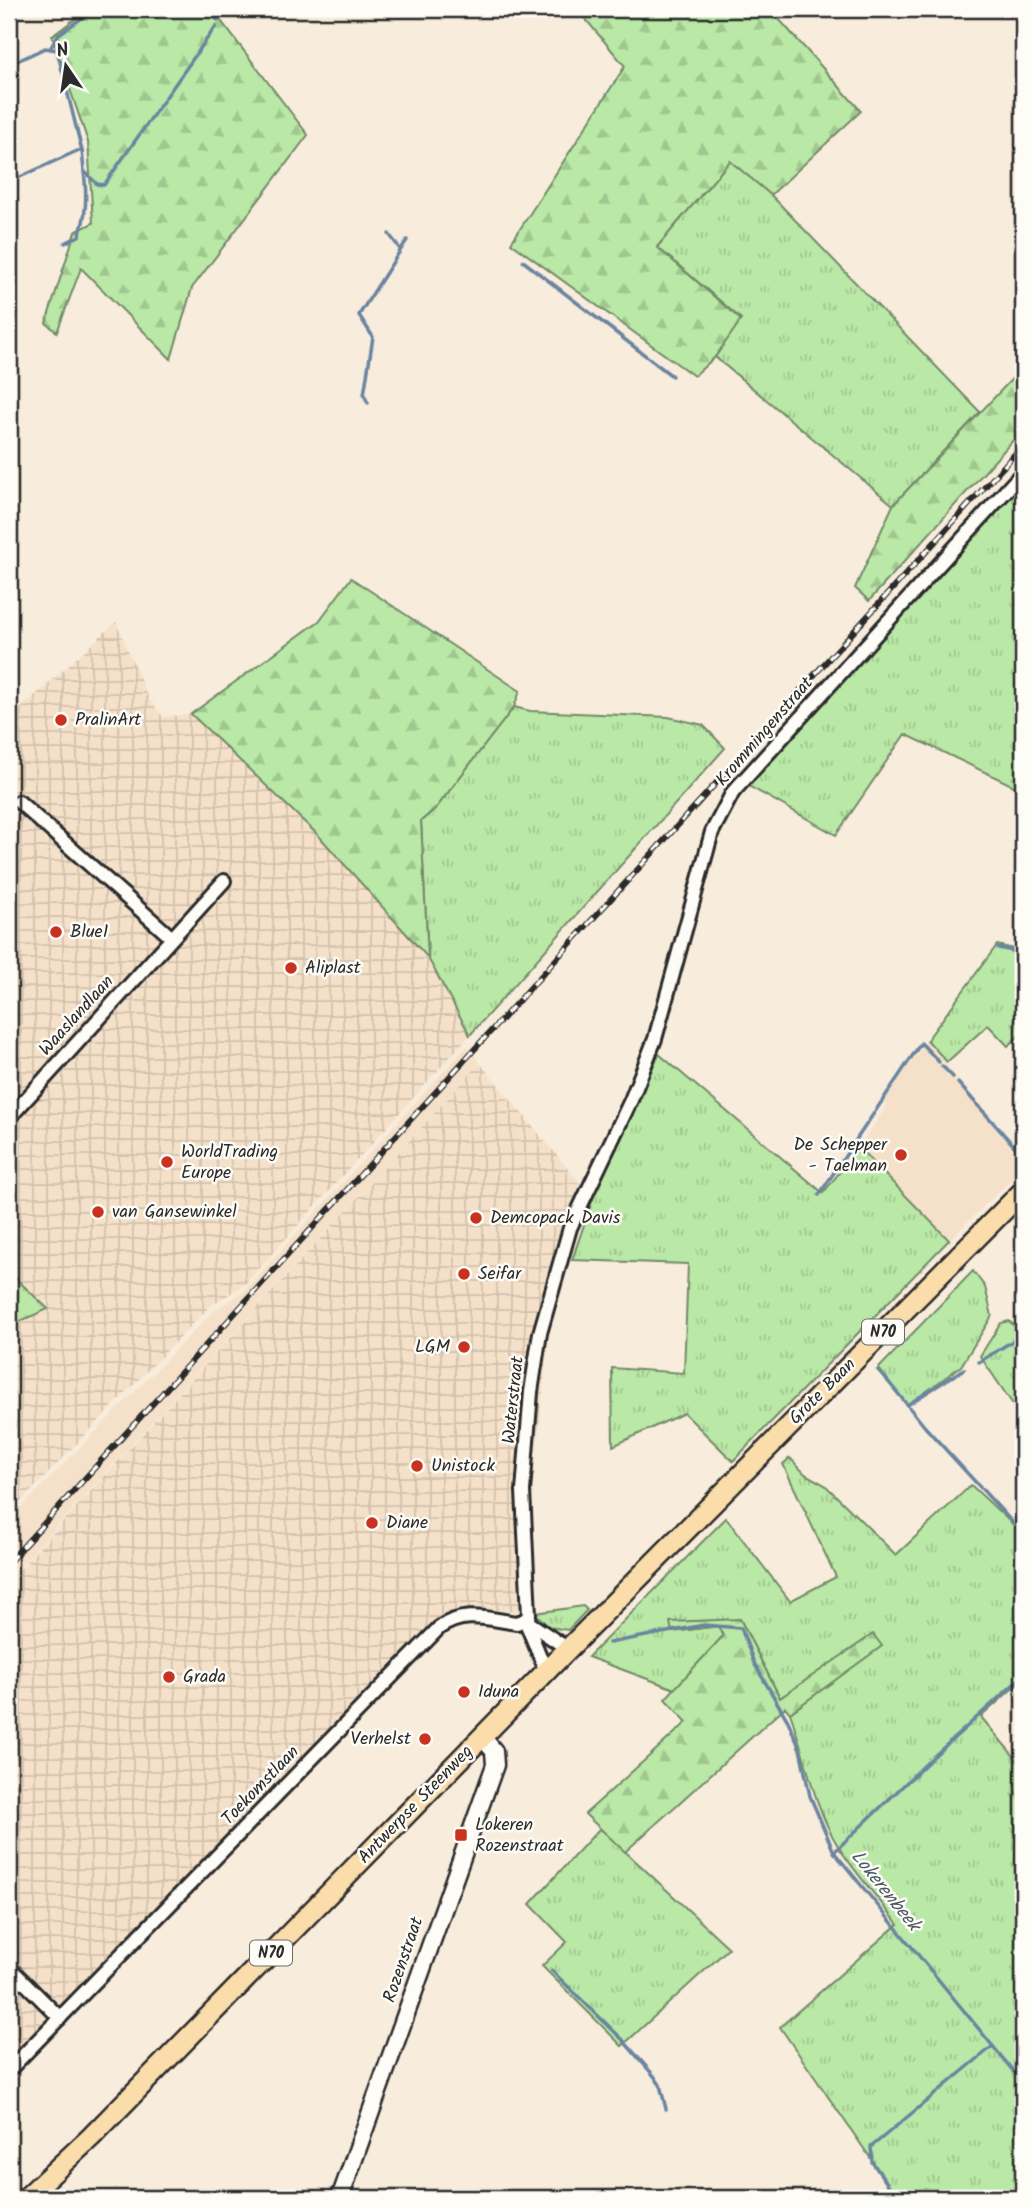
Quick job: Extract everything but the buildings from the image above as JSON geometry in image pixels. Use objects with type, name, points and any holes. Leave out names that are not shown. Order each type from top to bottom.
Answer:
[{"type":"main road","name":"Grote Baan","points":[[742,1474],[1023,1191]]},
{"type":"main road","name":"Antwerpse Steenweg","points":[[26,2198],[91,2137],[742,1474]]},
{"type":"main road","name":"Antwerpse Steenweg","points":[[39,2198],[78,2157],[91,2137]]},
{"type":"street","name":"Krommingenstraat","points":[[570,1228],[645,1069],[721,810],[733,792],[1023,472]]},
{"type":"street","points":[[19,802],[172,938]]},
{"type":"street","name":"Waaslandlaan","points":[[9,1118],[224,881]]},
{"type":"street","name":"Waterstraat","points":[[524,1620],[529,1615],[523,1491],[531,1392],[540,1333],[570,1228]]},
{"type":"street","name":"Toekomstlaan","points":[[9,2070],[439,1628],[454,1618],[465,1616],[517,1623],[524,1620]]},
{"type":"street","points":[[524,1620],[568,1649]]},
{"type":"street","points":[[524,1620],[546,1671]]},
{"type":"street","name":"Rozenstraat","points":[[341,2198],[495,1765],[494,1751],[482,1737]]},
{"type":"street","points":[[9,1967],[60,2018]]},
{"type":"shaded area","points":[[116,622],[148,697],[163,717],[191,714],[318,835],[428,958],[470,1035],[245,1284],[209,1307],[9,1514],[9,719]]},
{"type":"shaded area","points":[[927,1040],[1023,1163],[1023,1168],[949,1240],[859,1148],[887,1105],[883,1102]]},
{"type":"shaded area","points":[[467,1046],[480,1063],[9,1579],[9,1520],[215,1310],[241,1294]]},
{"type":"shaded area","points":[[480,1063],[589,1194],[569,1255],[549,1336],[531,1495],[537,1613],[482,1609],[454,1622],[9,2081],[9,1581]]},
{"type":"green space","points":[[88,9],[212,9],[308,135],[192,288],[171,359],[81,268],[57,332],[46,323],[75,232],[93,223],[88,142],[52,36]]},
{"type":"green space","points":[[577,9],[770,9],[861,111],[771,195],[730,161],[657,247],[741,320],[715,357],[694,376],[511,243],[625,66]]},
{"type":"green space","points":[[730,160],[771,195],[980,412],[893,505],[715,357],[741,319],[657,247]]},
{"type":"green space","points":[[1023,367],[1023,429],[869,601],[855,588],[893,505]]},
{"type":"green space","points":[[1023,479],[1023,780],[1018,788],[905,734],[836,835],[747,785]]},
{"type":"green space","points":[[351,578],[520,691],[514,707],[436,808],[421,821],[428,958],[318,835],[191,714],[319,621]]},
{"type":"green space","points":[[514,707],[530,711],[668,717],[703,725],[725,748],[470,1035],[428,958],[421,821],[436,808]]},
{"type":"green space","points":[[997,945],[1023,951],[1023,1032],[1008,1046],[988,1025],[947,1062],[927,1040]]},
{"type":"green space","points":[[659,1054],[823,1193],[859,1148],[949,1240],[733,1461],[684,1413],[613,1446],[612,1368],[684,1373],[688,1264],[572,1260],[597,1187]]},
{"type":"green space","points":[[973,1271],[985,1287],[992,1316],[961,1366],[908,1405],[877,1370]]},
{"type":"green space","points":[[9,1272],[48,1309],[9,1326]]},
{"type":"green space","points":[[1009,1321],[1023,1334],[1023,1419],[980,1356],[1001,1323]]},
{"type":"green space","points":[[790,1458],[805,1474],[825,1485],[896,1555],[971,1485],[1023,1534],[1023,1679],[981,1717],[1023,1767],[1023,2198],[1014,2198],[1007,2189],[993,2198],[898,2198],[780,2027],[898,1924],[852,1866],[829,1830],[816,1798],[790,1713],[881,1646],[873,1635],[780,1698],[740,1619],[672,1632],[719,1626],[723,1636],[675,1689],[588,1657],[726,1518],[790,1601],[836,1577],[783,1464]]},
{"type":"green space","points":[[583,1606],[587,1610],[568,1630],[549,1627],[535,1613]]},
{"type":"green space","points":[[740,1619],[780,1698],[873,1634],[882,1646],[790,1713],[785,1707],[625,1852],[585,1814],[687,1722],[665,1699],[723,1636],[718,1626],[672,1632],[670,1622]]},
{"type":"green space","points":[[600,1828],[729,1948],[622,2046],[542,1966],[567,1942],[530,1904]]},
{"type":"waterway","points":[[51,47],[59,34],[95,9]]},
{"type":"waterway","points":[[204,9],[218,20],[227,9]]},
{"type":"waterway","points":[[9,182],[82,151],[84,171],[97,184],[104,185],[216,26]]},
{"type":"waterway","points":[[9,65],[45,48],[57,50],[82,151]]},
{"type":"waterway","points":[[65,243],[79,236],[82,228],[86,204],[84,172]]},
{"type":"waterway","points":[[389,234],[400,249]]},
{"type":"waterway","points":[[368,403],[364,395],[373,337],[359,315],[407,240]]},
{"type":"waterway","points":[[523,261],[672,376]]},
{"type":"waterway","points":[[998,948],[1023,953]]},
{"type":"waterway","points":[[819,1195],[921,1043],[939,1062]]},
{"type":"waterway","points":[[942,1066],[953,1077]]},
{"type":"waterway","points":[[958,1083],[1023,1156]]},
{"type":"waterway","points":[[979,1362],[1019,1337]]},
{"type":"waterway","points":[[907,1405],[964,1369]]},
{"type":"waterway","points":[[879,1370],[925,1427],[1023,1534]]},
{"type":"waterway","points":[[609,1643],[704,1625],[741,1628],[754,1663],[788,1721],[800,1749],[810,1796],[834,1852],[1023,2083]]},
{"type":"waterway","name":"Lokerenbeek","points":[[834,1852],[1023,1676]]},
{"type":"waterway","points":[[552,1971],[622,2039],[655,2077],[660,2085],[666,2109]]},
{"type":"waterway","points":[[897,2198],[872,2162],[871,2147],[993,2046]]},
{"type":"railway","points":[[9,1562],[1023,445]]},
{"type":"place","name":"PralinArt","points":[[61,720]]},
{"type":"place","name":"Blue1","points":[[56,932]]},
{"type":"place","name":"Aliplast","points":[[291,968]]},
{"type":"place","name":"De Schepper - Taelman","points":[[901,1155]]},
{"type":"place","name":"WorldTrading Europe","points":[[167,1162]]},
{"type":"place","name":"van Gansewinkel","points":[[98,1212]]},
{"type":"place","name":"Demcopack Davis","points":[[476,1218]]},
{"type":"place","name":"Seifar","points":[[464,1274]]},
{"type":"place","name":"LGM","points":[[464,1347]]},
{"type":"place","name":"Unistock","points":[[417,1466]]},
{"type":"place","name":"Diane","points":[[372,1523]]},
{"type":"place","name":"Grada","points":[[169,1677]]},
{"type":"place","name":"Iduna","points":[[464,1692]]},
{"type":"place","name":"Verhelst","points":[[425,1739]]},
{"type":"place","name":"Lokeren Rozenstraat","points":[[461,1835]]}]
